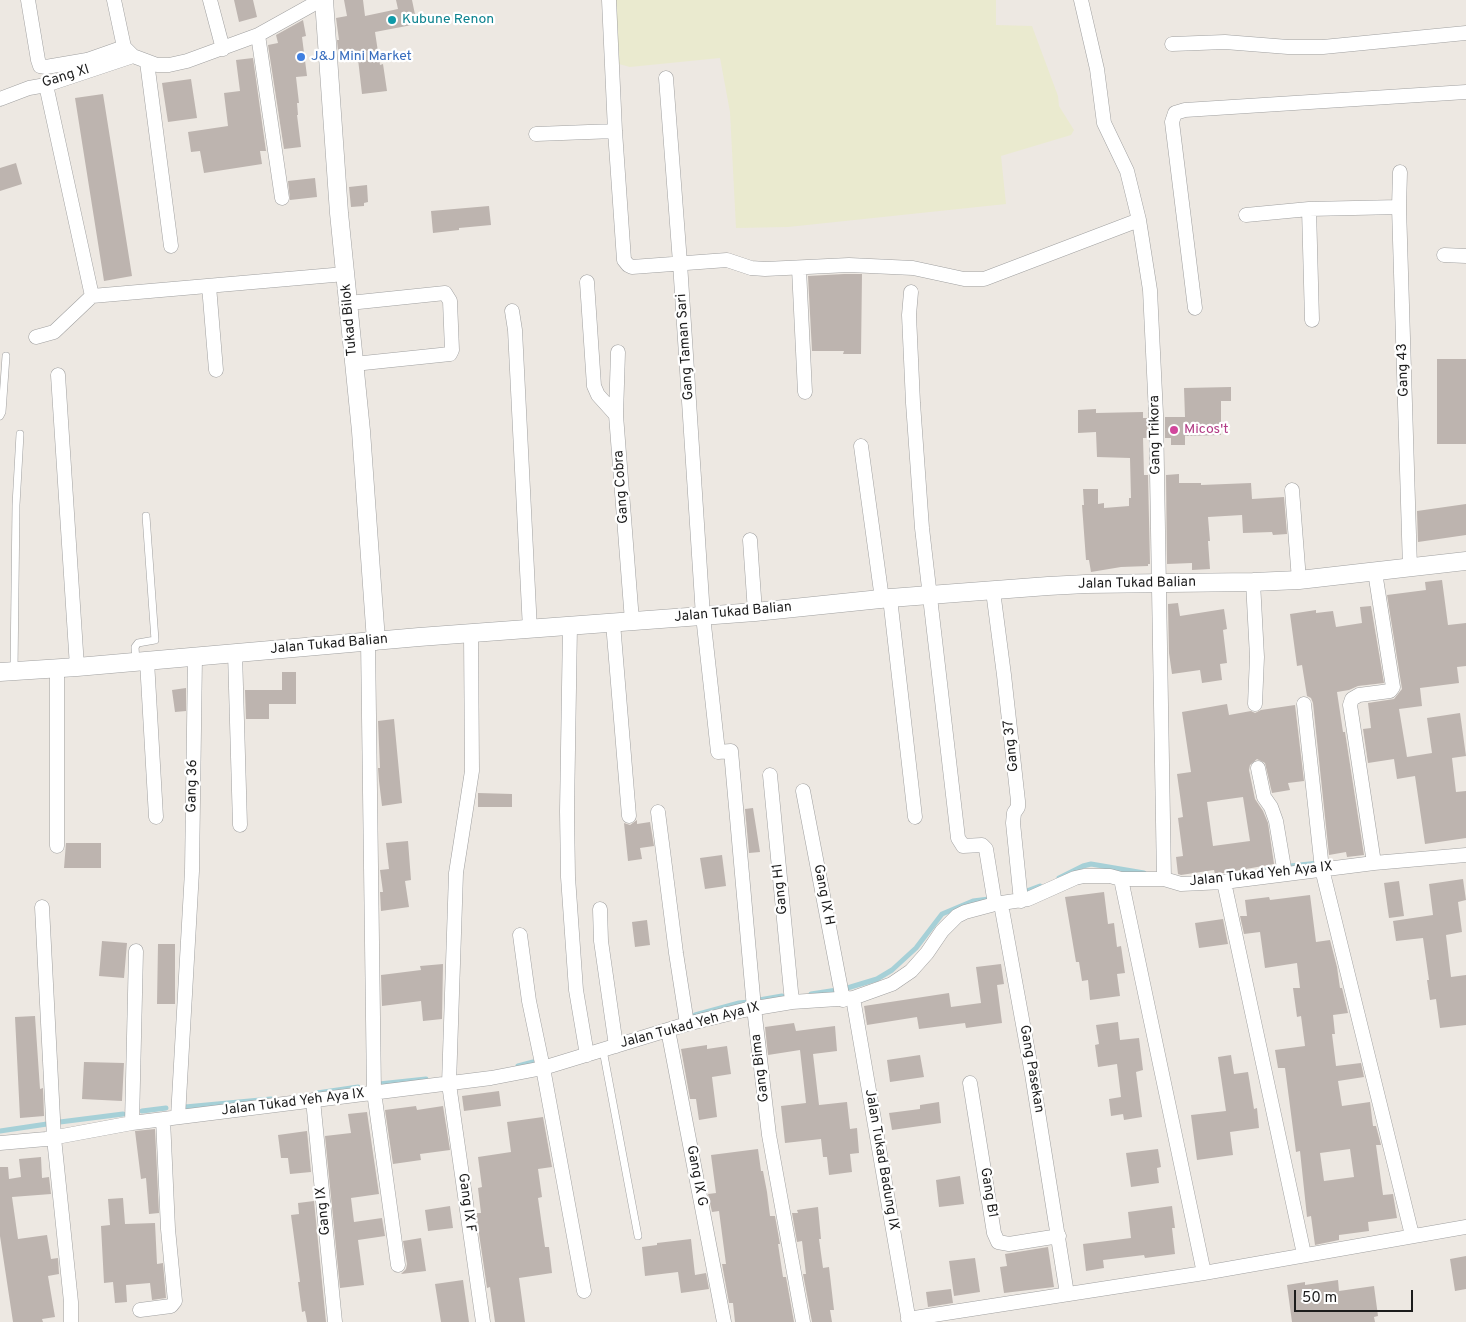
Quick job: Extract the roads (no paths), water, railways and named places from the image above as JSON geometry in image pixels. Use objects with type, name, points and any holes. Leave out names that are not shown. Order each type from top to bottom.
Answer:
[{"type":"street","points":[[28,0],[40,66],[46,67],[129,52],[157,65],[169,65],[187,61],[223,49],[258,34],[322,0]]},
{"type":"street","points":[[114,0],[129,52]]},
{"type":"street","points":[[210,0],[223,49]]},
{"type":"street","name":"Tukad Bilok","points":[[322,0],[339,213],[368,514],[372,641]]},
{"type":"street","points":[[609,0],[615,131],[624,260],[632,267],[726,260],[751,268],[849,265],[913,268],[964,279],[984,279],[1139,220]]},
{"type":"street","name":"Gang Trikora","points":[[1081,0],[1098,69],[1104,123],[1128,171],[1139,220],[1150,290],[1156,414],[1164,879]]},
{"type":"street","points":[[1172,44],[1225,42],[1288,47],[1323,47],[1466,33]]},
{"type":"street","points":[[258,34],[282,198]]},
{"type":"street","name":"Gang XI","points":[[0,99],[29,88],[46,85],[129,52]]},
{"type":"street","points":[[147,62],[171,246]]},
{"type":"street","name":"Gang Taman Sari","points":[[666,78],[703,616],[718,752],[731,751]]},
{"type":"street","points":[[46,85],[92,296]]},
{"type":"street","points":[[1195,308],[1172,122],[1175,113],[1185,110],[1466,92]]},
{"type":"street","points":[[536,134],[615,131]]},
{"type":"street","name":"Gang 43","points":[[1400,172],[1399,207],[1410,568]]},
{"type":"street","points":[[1246,215],[1310,209],[1399,207]]},
{"type":"street","points":[[1310,209],[1312,320]]},
{"type":"street","points":[[1444,255],[1466,256]]},
{"type":"street","points":[[799,268],[805,392]]},
{"type":"street","points":[[36,337],[54,332],[92,296],[345,274]]},
{"type":"street","points":[[587,282],[594,386],[598,395],[616,415]]},
{"type":"street","points":[[209,286],[216,370]]},
{"type":"street","points":[[911,292],[909,315],[913,403],[929,595]]},
{"type":"street","points":[[349,303],[445,293],[450,301],[452,350],[450,354],[354,364]]},
{"type":"street","points":[[512,311],[515,330],[530,630]]},
{"type":"street","name":"Gang Cobra","points":[[618,352],[616,415],[632,621]]},
{"type":"street","points":[[58,375],[77,668]]},
{"type":"street","points":[[861,446],[886,599],[915,816]]},
{"type":"street","points":[[1292,490],[1299,580]]},
{"type":"street","points":[[750,540],[755,612]]},
{"type":"street","name":"Jalan Tukad Balian","points":[[7,671],[77,668],[372,641],[755,612],[929,595],[1086,584],[1299,580],[1466,561]]},
{"type":"street","points":[[1374,863],[1350,705],[1352,699],[1360,695],[1390,691],[1393,688],[1375,572]]},
{"type":"street","points":[[1253,582],[1257,657],[1255,704]]},
{"type":"street","name":"Gang 37","points":[[992,591],[1004,675],[1018,801],[1013,823],[1022,901]]},
{"type":"street","name":"Gang Pasekan","points":[[929,595],[959,842],[965,847],[982,845],[986,849],[998,904],[1068,1294]]},
{"type":"street","points":[[612,623],[629,816]]},
{"type":"street","points":[[570,626],[567,811],[568,877],[576,990],[587,1055]]},
{"type":"street","name":"Gang IX F","points":[[470,634],[472,771],[456,873],[449,1084],[483,1322]]},
{"type":"street","points":[[372,641],[374,1092],[398,1265]]},
{"type":"street","points":[[235,654],[240,826]]},
{"type":"street","name":"Gang 36","points":[[178,1117],[190,914],[195,657]]},
{"type":"street","points":[[142,662],[156,817]]},
{"type":"street","points":[[56,668],[57,846]]},
{"type":"street","points":[[1304,704],[1322,869],[1412,1235]]},
{"type":"street","name":"Gang Bima","points":[[731,751],[754,1008],[769,1135],[803,1322]]},
{"type":"street","points":[[1258,768],[1264,797],[1271,807],[1278,828],[1285,874]]},
{"type":"street","name":"Gang H1","points":[[770,775],[792,1002]]},
{"type":"street","name":"Gang IX H","points":[[803,791],[848,999]]},
{"type":"street","points":[[658,812],[686,1024]]},
{"type":"street","name":"Jalan Tukad Yeh Aya IX","points":[[0,1143],[54,1138],[132,1123],[491,1078],[543,1068],[686,1024],[754,1008],[792,1002],[848,999],[892,984],[911,971],[927,953],[942,931],[957,916],[975,908],[1028,900],[1075,878],[1084,876],[1110,876],[1121,879],[1164,879],[1181,884],[1224,882],[1374,863],[1466,855]]},
{"type":"street","points":[[1121,879],[1204,1273]]},
{"type":"street","points":[[1224,882],[1304,1254]]},
{"type":"street","points":[[42,907],[54,1138],[71,1302],[71,1322]]},
{"type":"street","points":[[600,909],[610,1048]]},
{"type":"street","points":[[520,935],[530,1001],[584,1292]]},
{"type":"street","points":[[132,1123],[136,950]]},
{"type":"street","name":"Jalan Tukad Badung IX","points":[[848,999],[909,1321]]},
{"type":"street","name":"Gang IX G","points":[[668,1030],[724,1322]]},
{"type":"street","name":"Gang B1","points":[[970,1083],[994,1233],[998,1242],[1009,1244],[1059,1236]]},
{"type":"street","name":"Gang IX","points":[[313,1100],[335,1322]]},
{"type":"street","points":[[140,1310],[171,1306],[175,1301],[168,1229],[163,1119]]},
{"type":"street","points":[[909,1321],[1204,1273],[1466,1227]]},
{"type":"lane","points":[[0,416],[2,412],[6,356]]},
{"type":"lane","points":[[7,671],[20,434]]},
{"type":"lane","points":[[142,662],[135,647],[138,643],[154,640],[146,516]]},
{"type":"lane","points":[[610,1048],[638,1236]]},
{"type":"waterway","points":[[1290,866],[1319,863]]},
{"type":"waterway","points":[[1059,878],[1091,864],[1144,873]]},
{"type":"waterway","points":[[1260,871],[1281,867]]},
{"type":"waterway","points":[[1024,892],[1040,886]]},
{"type":"waterway","points":[[844,989],[877,979],[892,970],[916,948],[942,914],[973,901],[989,899]]},
{"type":"waterway","points":[[811,994],[837,990]]},
{"type":"waterway","points":[[759,1000],[782,996]]},
{"type":"waterway","points":[[695,1015],[749,1002]]},
{"type":"waterway","points":[[518,1066],[533,1062]]},
{"type":"waterway","points":[[379,1084],[426,1079]]},
{"type":"waterway","points":[[317,1093],[358,1087]]},
{"type":"waterway","points":[[185,1107],[271,1099]]},
{"type":"waterway","points":[[142,1111],[166,1108]]},
{"type":"waterway","points":[[60,1122],[123,1114]]},
{"type":"waterway","points":[[0,1131],[47,1124]]},
{"type":"place","name":"Kubune Renon","points":[[392,20]]},
{"type":"place","name":"J&J Mini Market","points":[[301,57]]},
{"type":"place","name":"Micos't","points":[[1174,430]]}]
